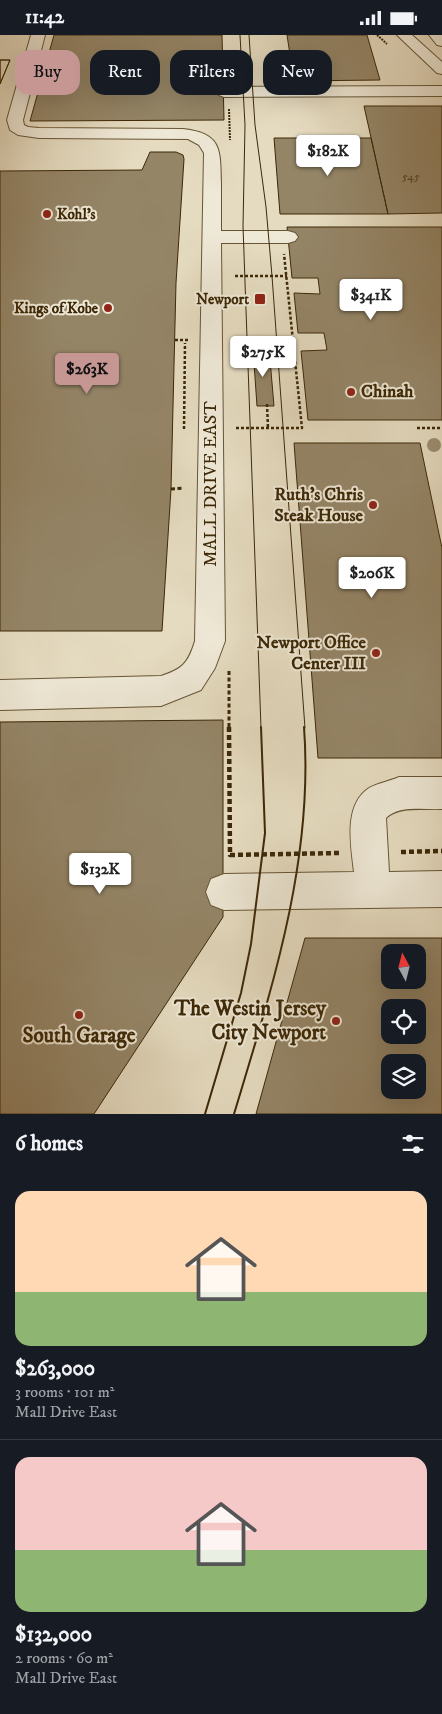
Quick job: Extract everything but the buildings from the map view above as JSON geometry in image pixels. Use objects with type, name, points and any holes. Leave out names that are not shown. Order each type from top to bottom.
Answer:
[{"type":"street","name":"MALL DRIVE EAST","points":[[0,695],[161,691],[190,680],[205,658],[210,641],[212,157],[210,148],[203,140],[183,134],[30,133],[16,127],[15,120],[38,35]]},
{"type":"street","points":[[404,35],[442,70]]},
{"type":"street","points":[[436,35],[442,42]]},
{"type":"street","points":[[253,92],[442,91]]},
{"type":"street","points":[[212,237],[285,237]]},
{"type":"street","points":[[373,890],[369,853],[369,811],[381,800],[399,793],[442,793]]},
{"type":"street","points":[[224,892],[442,889]]},
{"type":"path","points":[[230,109],[230,144]]},
{"type":"path","points":[[228,431],[235,428],[302,428],[287,277],[285,237]]},
{"type":"path","points":[[259,276],[287,277]]},
{"type":"path","points":[[184,430],[185,340]]},
{"type":"path","points":[[267,404],[268,429]]},
{"type":"path","points":[[417,428],[442,429]]},
{"type":"path","points":[[171,489],[184,489],[184,481]]},
{"type":"path","points":[[229,668],[230,855],[442,851]]},
{"type":"tram line","points":[[240,35],[245,125],[243,226],[261,728]]},
{"type":"tram line","points":[[249,35],[255,125],[266,207],[272,276],[305,728]]},
{"type":"tram line","points":[[205,1114],[241,993],[251,944],[265,833],[261,727]]},
{"type":"tram line","points":[[234,1114],[275,971],[296,875],[303,826],[305,777],[304,727]]},
{"type":"place","name":"Kohl's","points":[[47,214]]},
{"type":"place","name":"Newport","points":[[260,299]]},
{"type":"place","name":"Kings of Kobe","points":[[108,308]]},
{"type":"place","name":"Chinah","points":[[351,392]]},
{"type":"place","name":"Ruth's Chris Steak House","points":[[373,505]]},
{"type":"place","name":"Newport Office Center III","points":[[376,653]]},
{"type":"place","name":"South Garage","points":[[79,1015]]},
{"type":"place","name":"The Westin Jersey City Newport","points":[[336,1021]]}]
